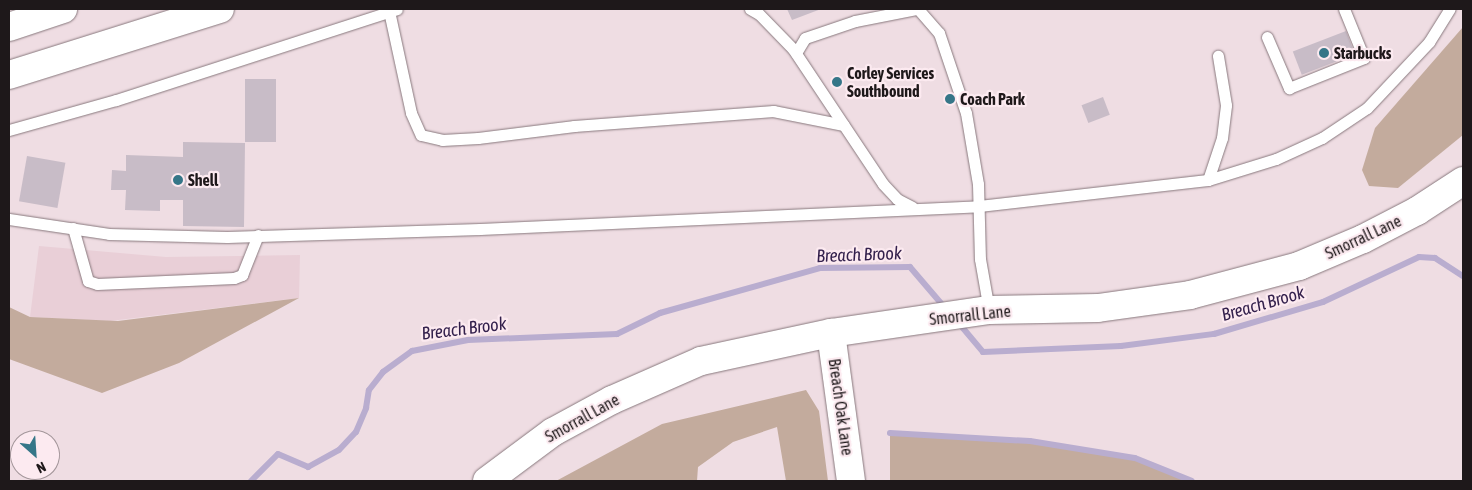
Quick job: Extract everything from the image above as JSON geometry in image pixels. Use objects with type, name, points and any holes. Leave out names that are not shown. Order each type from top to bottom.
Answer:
[{"type":"main road","points":[[9,26],[63,9]]},
{"type":"main road","points":[[9,75],[220,9]]},
{"type":"main road","name":"Smorrall Lane","points":[[487,481],[553,432],[612,400],[692,364],[831,333],[931,318],[979,312],[1098,308],[1190,295],[1290,268],[1363,239],[1417,211],[1463,181]]},
{"type":"main road","name":"Breach Oak Lane","points":[[831,333],[851,481]]},
{"type":"lane","points":[[750,9],[759,14],[796,53],[883,184],[897,200],[914,208]]},
{"type":"lane","points":[[796,53],[805,38],[855,22],[917,9],[940,33],[956,77],[966,113],[979,206],[979,312]]},
{"type":"lane","points":[[1267,37],[1289,88],[1364,58],[1344,9]]},
{"type":"lane","points":[[9,219],[109,234],[258,235],[617,224],[979,206],[1208,180],[1276,159],[1322,138],[1367,108],[1429,42],[1450,9]]},
{"type":"lane","points":[[9,130],[116,100],[393,10],[411,113],[421,135],[442,140],[478,138],[574,126],[773,111],[844,125]]},
{"type":"lane","points":[[1208,180],[1222,138],[1226,105],[1218,56]]},
{"type":"lane","points":[[73,228],[88,281],[97,284],[234,278],[242,274],[258,235]]},
{"type":"shaded area","points":[[1463,27],[1463,135],[1398,188],[1369,186],[1362,170],[1375,128]]},
{"type":"shaded area","points":[[39,246],[166,257],[300,255],[299,298],[110,321],[30,317]]},
{"type":"shaded area","points":[[299,298],[179,363],[102,393],[9,359],[9,307],[30,317],[118,321]]},
{"type":"shaded area","points":[[806,390],[819,411],[828,481],[786,481],[777,427],[733,442],[698,467],[697,481],[556,481],[662,424]]},
{"type":"shaded area","points":[[890,433],[1036,442],[1135,458],[1192,481],[890,481]]},
{"type":"building","points":[[787,9],[821,9],[792,20]]},
{"type":"building","name":"Starbucks","points":[[1346,31],[1355,54],[1302,75],[1293,51]]},
{"type":"building","points":[[245,79],[276,79],[276,142],[245,142]]},
{"type":"building","points":[[1103,97],[1110,115],[1088,123],[1082,105]]},
{"type":"building","name":"Shell","points":[[183,142],[245,143],[244,227],[183,226],[183,200],[160,200],[160,211],[125,210],[126,190],[111,190],[112,170],[126,171],[126,155],[183,157]]},
{"type":"building","points":[[27,156],[65,163],[57,208],[19,201]]},
{"type":"waterway","name":"Breach Brook","points":[[957,321],[983,352],[1121,346],[1214,334],[1323,302],[1419,257],[1435,258],[1463,276]]},
{"type":"waterway","name":"Breach Brook","points":[[251,481],[278,454],[308,467],[339,450],[356,432],[366,408],[369,390],[383,372],[412,351],[468,340],[617,334],[660,313],[820,268],[910,267],[945,308]]},
{"type":"waterway","points":[[890,433],[1030,441],[1135,458],[1192,481]]},
{"type":"place","name":"Starbucks","points":[[1324,53]]},
{"type":"place","name":"Corley Services Southbound","points":[[837,82]]},
{"type":"place","name":"Coach Park","points":[[950,99]]},
{"type":"place","name":"Shell","points":[[178,180]]}]
